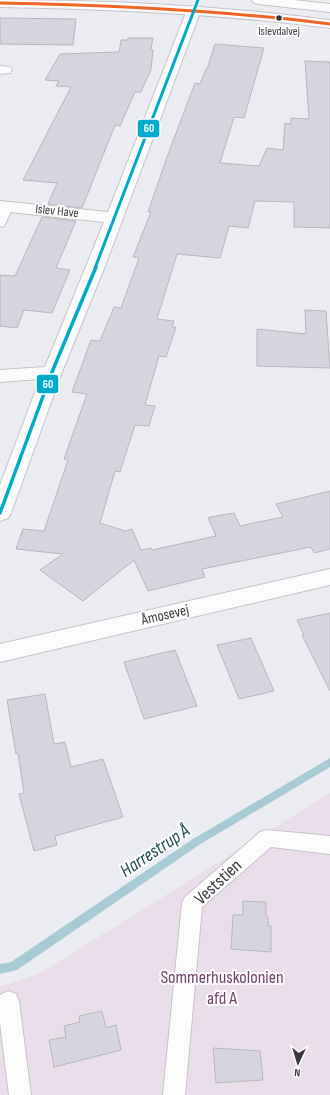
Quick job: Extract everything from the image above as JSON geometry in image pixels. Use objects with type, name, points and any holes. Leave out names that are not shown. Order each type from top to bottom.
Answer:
[{"type":"street","points":[[259,0],[330,8]]},
{"type":"street","points":[[0,3],[146,6],[196,5],[330,24]]},
{"type":"street","points":[[0,513],[52,372],[114,218],[196,5]]},
{"type":"street","name":"Islev Have","points":[[4,206],[114,218]]},
{"type":"street","points":[[0,376],[52,372]]},
{"type":"street","name":"Åmosevej","points":[[0,653],[330,577]]},
{"type":"lane","points":[[0,223],[4,206]]},
{"type":"lane","name":"Veststien","points":[[174,1095],[192,903],[266,838],[330,845]]},
{"type":"lane","points":[[8,1001],[20,1095]]},
{"type":"green space","name":"Sommerhuskolonien afd A","points":[[330,793],[330,1095],[0,1095],[0,987],[42,972]]},
{"type":"building","points":[[0,18],[76,19],[73,45],[0,44]]},
{"type":"building","points":[[128,38],[153,38],[151,49],[153,50],[151,69],[141,92],[135,92],[120,126],[115,125],[82,208],[48,204],[57,183],[23,180],[71,87],[56,86],[59,81],[45,80],[60,54],[119,52],[121,40],[128,40]]},
{"type":"building","points":[[215,44],[264,48],[244,118],[234,117],[220,163],[259,166],[267,148],[283,150],[285,123],[291,124],[291,118],[309,119],[305,61],[330,62],[330,228],[294,227],[294,202],[255,201],[248,228],[229,226],[220,258],[177,254],[157,319],[174,321],[172,327],[176,327],[166,357],[159,356],[145,405],[155,406],[149,426],[135,425],[120,472],[115,471],[100,523],[125,531],[132,529],[141,550],[151,548],[152,550],[216,536],[208,518],[211,517],[234,513],[240,526],[283,517],[276,504],[330,491],[330,549],[314,553],[311,547],[202,569],[205,577],[148,591],[134,560],[83,601],[40,570],[63,554],[16,549],[23,529],[44,531],[68,460],[64,459],[87,394],[72,392],[91,340],[100,341],[114,307],[121,308],[139,258],[133,257],[151,212],[148,212],[167,157],[195,83],[200,84],[207,69]]},
{"type":"building","points":[[42,217],[76,221],[56,268],[70,270],[52,313],[24,310],[17,328],[0,326],[0,275],[15,276]]},
{"type":"building","points":[[305,310],[326,311],[330,368],[257,366],[257,329],[306,334]]},
{"type":"building","points":[[330,613],[330,691],[302,635],[304,635],[297,620]]},
{"type":"building","points":[[251,638],[274,691],[239,699],[217,645]]},
{"type":"building","points":[[175,650],[197,706],[144,719],[124,662]]},
{"type":"building","points":[[45,694],[54,744],[65,742],[71,767],[103,759],[123,817],[55,836],[57,845],[34,851],[19,794],[24,793],[18,753],[16,754],[7,700]]},
{"type":"building","points":[[243,901],[266,902],[266,917],[268,917],[268,926],[271,926],[271,952],[231,949],[233,915],[243,915]]},
{"type":"building","points":[[102,1011],[106,1028],[116,1025],[121,1050],[54,1067],[49,1040],[66,1037],[64,1026],[80,1022],[79,1016]]},
{"type":"building","points":[[213,1048],[260,1051],[263,1080],[216,1083]]},
{"type":"waterway","name":"Harrestrup Å","points":[[0,969],[13,967],[196,842],[330,762]]},
{"type":"transit line","name":"60","points":[[0,513],[52,372],[96,266],[198,0]]},
{"type":"transit line","points":[[0,3],[165,8],[330,24]]},
{"type":"place","name":"Islevdalvej","points":[[279,18]]}]
